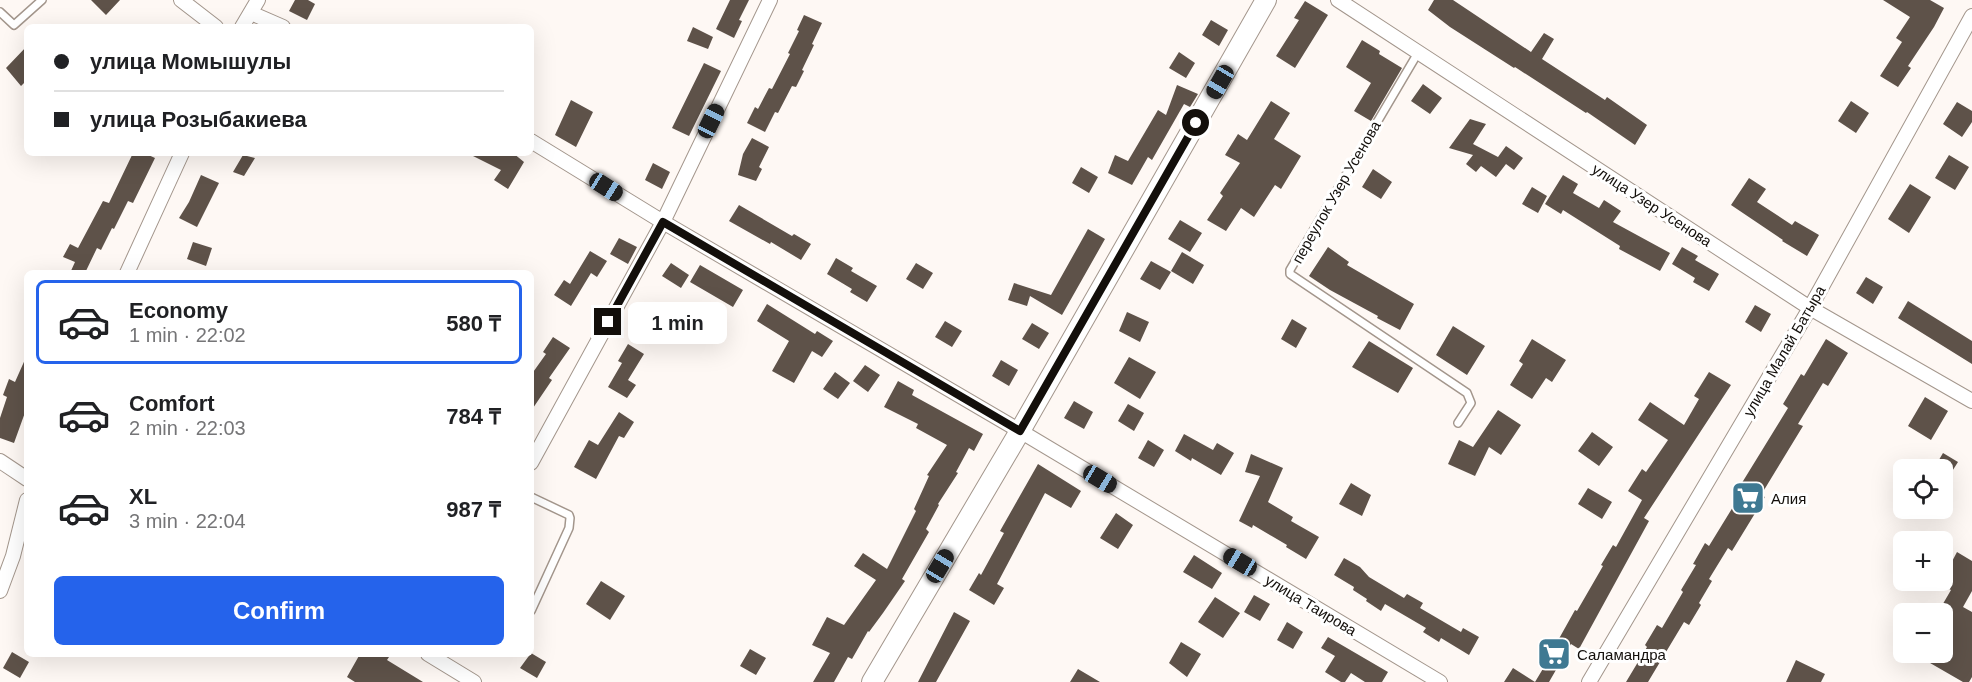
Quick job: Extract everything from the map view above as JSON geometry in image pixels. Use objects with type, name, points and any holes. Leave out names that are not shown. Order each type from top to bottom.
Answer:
[{"type":"street","points":[[181,0],[212,24]]},
{"type":"street","points":[[534,458],[663,222],[770,0]]},
{"type":"street","points":[[872,682],[1020,431],[1266,0]]},
{"type":"street","name":"улица Узер Усенова","points":[[1338,0],[1810,308],[1972,401]]},
{"type":"street","points":[[244,24],[254,6],[279,24]]},
{"type":"street","name":"улица Малай Батыра","points":[[1589,682],[1810,308],[1972,16]]},
{"type":"street","name":"улица Таирова","points":[[534,143],[663,222],[1020,431],[1440,682]]},
{"type":"street","points":[[128,270],[181,156]]},
{"type":"street","points":[[0,462],[24,477]]},
{"type":"street","points":[[0,591],[13,556],[24,512]]},
{"type":"street","points":[[433,657],[474,682]]},
{"type":"lane","points":[[0,12],[14,26],[42,0]]},
{"type":"lane","name":"переулок Узер Усенова","points":[[1419,51],[1290,270],[1290,274],[1467,393],[1471,403],[1458,423]]},
{"type":"lane","points":[[534,498],[568,514],[570,518],[569,528],[534,604]]},
{"type":"building","points":[[91,0],[120,0],[106,15]]},
{"type":"building","points":[[295,0],[308,0],[315,4],[307,20],[289,11]]},
{"type":"building","points":[[730,0],[749,0],[739,20],[742,21],[734,38],[716,29]]},
{"type":"building","points":[[1434,0],[1453,0],[1531,52],[1544,33],[1554,39],[1542,59],[1605,100],[1607,97],[1647,125],[1635,145],[1587,112],[1450,27],[1428,10]]},
{"type":"building","points":[[1883,0],[1930,0],[1944,8],[1908,66],[1911,68],[1898,87],[1880,76],[1902,42],[1896,38],[1910,17]]},
{"type":"building","points":[[1305,1],[1328,15],[1295,68],[1276,56],[1299,20],[1294,18]]},
{"type":"building","points":[[804,15],[822,23],[796,87],[792,86],[765,132],[747,123],[755,107],[758,109],[769,88],[772,89],[790,54],[788,53]]},
{"type":"building","points":[[1211,20],[1228,30],[1219,46],[1202,35]]},
{"type":"building","points":[[693,27],[713,37],[708,49],[687,41]]},
{"type":"building","points":[[1362,40],[1402,68],[1371,121],[1354,111],[1371,83],[1346,67]]},
{"type":"building","points":[[24,49],[24,83],[21,86],[6,68]]},
{"type":"building","points":[[1179,52],[1195,63],[1186,78],[1169,68]]},
{"type":"building","points":[[704,63],[721,71],[689,136],[672,128]]},
{"type":"building","points":[[1423,84],[1442,98],[1430,114],[1411,101]]},
{"type":"building","points":[[1177,85],[1198,94],[1190,107],[1184,104],[1152,160],[1148,157],[1132,185],[1108,173],[1115,155],[1128,161],[1158,110],[1166,115]]},
{"type":"building","points":[[571,100],[593,112],[576,147],[555,135]]},
{"type":"building","points":[[1271,101],[1290,113],[1274,139],[1301,156],[1281,189],[1275,185],[1254,217],[1241,208],[1226,231],[1207,220],[1223,196],[1220,193],[1240,163],[1225,155],[1238,134],[1247,140]]},
{"type":"building","points":[[1851,101],[1869,113],[1856,133],[1838,121]]},
{"type":"building","points":[[1957,102],[1972,111],[1972,122],[1962,137],[1943,124]]},
{"type":"building","points":[[1470,119],[1486,124],[1473,144],[1498,157],[1506,146],[1523,158],[1514,170],[1506,164],[1496,177],[1481,166],[1476,172],[1466,164],[1473,155],[1449,148]]},
{"type":"building","points":[[752,138],[769,147],[759,167],[762,169],[756,181],[738,175],[743,154]]},
{"type":"building","points":[[1949,155],[1969,167],[1955,190],[1935,178]]},
{"type":"building","points":[[132,156],[155,158],[133,203],[128,201],[114,229],[112,228],[101,250],[97,248],[86,270],[71,270],[75,262],[63,257],[70,244],[78,248],[103,201],[109,203]]},
{"type":"building","points":[[242,156],[255,158],[244,176],[233,172]]},
{"type":"building","points":[[473,156],[517,156],[524,162],[508,189],[494,180],[501,170]]},
{"type":"building","points":[[653,163],[670,172],[662,189],[645,180]]},
{"type":"building","points":[[1081,167],[1098,177],[1089,193],[1072,183]]},
{"type":"building","points":[[1373,169],[1392,182],[1381,199],[1362,187]]},
{"type":"building","points":[[201,175],[219,183],[197,227],[179,218]]},
{"type":"building","points":[[1563,175],[1578,184],[1573,193],[1599,208],[1604,200],[1621,211],[1613,222],[1670,253],[1660,271],[1619,249],[1620,246],[1563,210],[1561,214],[1545,204]]},
{"type":"building","points":[[1749,178],[1766,189],[1757,202],[1792,225],[1795,221],[1819,235],[1807,256],[1731,205]]},
{"type":"building","points":[[1910,184],[1931,197],[1909,233],[1888,219]]},
{"type":"building","points":[[1532,187],[1547,196],[1538,213],[1522,204]]},
{"type":"building","points":[[739,205],[792,236],[794,234],[811,244],[801,260],[729,221]]},
{"type":"building","points":[[1180,220],[1202,233],[1190,252],[1168,239]]},
{"type":"building","points":[[1088,229],[1105,239],[1062,315],[1030,296],[1027,306],[1008,300],[1014,283],[1051,295]]},
{"type":"building","points":[[619,238],[637,247],[628,264],[610,254]]},
{"type":"building","points":[[193,242],[212,248],[206,266],[187,259]]},
{"type":"building","points":[[1328,247],[1349,262],[1347,265],[1414,304],[1400,330],[1309,276]]},
{"type":"building","points":[[1682,247],[1698,256],[1695,260],[1719,274],[1709,291],[1693,282],[1695,278],[1672,264]]},
{"type":"building","points":[[590,251],[607,261],[597,277],[591,273],[571,306],[554,295],[564,280],[570,284]]},
{"type":"building","points":[[1182,252],[1204,265],[1193,284],[1171,271]]},
{"type":"building","points":[[836,258],[853,268],[851,271],[877,286],[867,302],[850,292],[852,289],[827,274]]},
{"type":"building","points":[[1151,261],[1171,272],[1160,290],[1140,279]]},
{"type":"building","points":[[671,263],[689,275],[681,288],[662,276]]},
{"type":"building","points":[[916,263],[933,273],[923,289],[906,279]]},
{"type":"building","points":[[700,265],[743,290],[733,307],[690,282]]},
{"type":"building","points":[[1866,277],[1883,287],[1873,304],[1856,293]]},
{"type":"building","points":[[1908,301],[1972,341],[1972,364],[1898,318]]},
{"type":"building","points":[[767,304],[815,334],[817,331],[833,341],[822,357],[812,351],[794,383],[772,371],[789,341],[757,321]]},
{"type":"building","points":[[1755,305],[1771,314],[1761,332],[1745,322]]},
{"type":"building","points":[[1127,312],[1149,322],[1140,342],[1119,331]]},
{"type":"building","points":[[1292,319],[1307,328],[1296,348],[1281,339]]},
{"type":"building","points":[[945,321],[962,331],[952,347],[935,337]]},
{"type":"building","points":[[1032,323],[1049,333],[1039,349],[1022,339]]},
{"type":"building","points":[[1453,326],[1485,346],[1467,375],[1436,355]]},
{"type":"building","points":[[553,337],[570,348],[549,378],[552,380],[534,407],[534,371],[546,354],[543,352]]},
{"type":"building","points":[[1532,339],[1566,360],[1552,382],[1546,378],[1532,399],[1510,385],[1523,364],[1519,361]]},
{"type":"building","points":[[1826,339],[1848,353],[1828,386],[1823,383],[1798,424],[1803,426],[1761,495],[1765,497],[1732,551],[1728,548],[1709,579],[1712,581],[1689,625],[1684,622],[1648,682],[1626,682],[1657,625],[1662,628],[1683,592],[1681,590],[1696,565],[1693,564],[1705,543],[1709,546],[1736,502],[1732,499],[1788,408],[1783,404],[1801,374],[1804,376]]},
{"type":"building","points":[[1369,341],[1413,368],[1398,393],[1352,367]]},
{"type":"building","points":[[628,344],[644,354],[628,380],[636,385],[627,398],[608,387],[622,363],[618,361]]},
{"type":"building","points":[[1129,357],[1156,372],[1140,399],[1114,383]]},
{"type":"building","points":[[1001,360],[1018,370],[1009,386],[992,376]]},
{"type":"building","points":[[24,362],[24,415],[14,443],[0,438],[0,418],[7,397],[3,395],[9,379],[15,382]]},
{"type":"building","points":[[865,365],[880,375],[868,392],[853,381]]},
{"type":"building","points":[[835,372],[850,383],[838,399],[823,389]]},
{"type":"building","points":[[1709,372],[1731,385],[1644,518],[1649,521],[1579,649],[1571,644],[1549,682],[1535,682],[1547,662],[1542,658],[1551,641],[1556,644],[1603,566],[1601,565],[1613,545],[1616,547],[1642,500],[1628,491],[1642,469],[1646,472],[1668,440],[1638,420],[1650,402],[1684,425],[1699,399],[1694,396]]},
{"type":"building","points":[[898,381],[914,390],[912,395],[983,434],[974,451],[969,448],[956,472],[958,473],[938,504],[926,529],[929,532],[902,579],[905,581],[868,631],[852,659],[848,657],[834,682],[813,682],[830,653],[812,645],[827,617],[844,625],[876,580],[854,566],[863,553],[887,569],[916,511],[914,509],[929,476],[927,475],[947,445],[916,428],[918,424],[884,407]]},
{"type":"building","points":[[1925,397],[1948,411],[1931,440],[1908,426]]},
{"type":"building","points":[[1074,401],[1093,412],[1084,429],[1064,418]]},
{"type":"building","points":[[1128,404],[1144,413],[1134,431],[1118,421]]},
{"type":"building","points":[[1498,410],[1521,425],[1501,455],[1489,447],[1475,476],[1448,464],[1459,440],[1473,447]]},
{"type":"building","points":[[619,412],[634,422],[624,438],[619,436],[596,479],[574,467],[589,440],[598,445]]},
{"type":"building","points":[[1592,432],[1613,447],[1599,466],[1578,451]]},
{"type":"building","points":[[1184,434],[1213,450],[1217,443],[1234,453],[1221,475],[1175,451]]},
{"type":"building","points":[[1148,440],[1164,450],[1154,467],[1138,458]]},
{"type":"building","points":[[1943,453],[1953,459],[1939,459]]},
{"type":"building","points":[[1251,454],[1283,468],[1268,502],[1293,517],[1291,521],[1319,537],[1306,559],[1253,525],[1252,528],[1239,521],[1260,476],[1245,472]]},
{"type":"building","points":[[1953,459],[1958,462],[1953,470]]},
{"type":"building","points":[[1038,464],[1081,491],[1071,508],[1045,493],[997,584],[1004,588],[994,605],[969,590],[979,573],[981,575],[1004,533],[1000,531]]},
{"type":"building","points":[[1351,483],[1371,495],[1362,516],[1339,504]]},
{"type":"building","points":[[1588,488],[1612,502],[1602,519],[1578,504]]},
{"type":"building","points":[[1116,513],[1133,525],[1118,549],[1100,538]]},
{"type":"building","points":[[1957,552],[1972,561],[1972,591],[1963,607],[1972,612],[1972,677],[1969,682],[1963,682],[1930,663],[1953,663],[1953,603],[1943,603],[1950,591],[1953,591],[1953,560]]},
{"type":"building","points":[[1194,555],[1222,573],[1212,589],[1183,572]]},
{"type":"building","points":[[1344,558],[1360,567],[1369,577],[1404,598],[1407,594],[1423,603],[1420,608],[1461,632],[1463,628],[1479,637],[1469,655],[1441,638],[1439,642],[1423,632],[1426,628],[1385,604],[1381,611],[1366,601],[1367,599],[1353,590],[1354,587],[1334,575]]},
{"type":"building","points":[[601,581],[625,596],[610,620],[586,604]]},
{"type":"building","points":[[1254,595],[1270,604],[1260,621],[1244,612]]},
{"type":"building","points":[[1215,597],[1240,613],[1223,638],[1198,622]]},
{"type":"building","points":[[954,612],[970,621],[936,682],[918,682]]},
{"type":"building","points":[[1287,622],[1303,632],[1293,649],[1277,640]]},
{"type":"building","points":[[1328,637],[1388,672],[1382,682],[1365,682],[1351,673],[1345,682],[1341,682],[1325,672],[1335,656],[1321,648]]},
{"type":"building","points":[[1181,642],[1201,654],[1187,677],[1169,663]]},
{"type":"building","points":[[750,649],[766,658],[756,675],[740,666]]},
{"type":"building","points":[[12,652],[29,662],[20,678],[3,668]]},
{"type":"building","points":[[534,655],[546,662],[537,678],[520,668],[528,657],[534,657]]},
{"type":"building","points":[[358,657],[389,657],[387,660],[423,682],[355,682],[347,677]]},
{"type":"building","points":[[1796,660],[1825,674],[1821,682],[1786,682]]},
{"type":"building","points":[[1513,668],[1535,682],[1504,682]]},
{"type":"building","points":[[1078,669],[1100,682],[1070,682]]},
{"type":"place","name":"Алия","points":[[1748,498]]},
{"type":"place","name":"Саламандра","points":[[1554,654]]},
{"type":"route","points":[[608,322],[663,222],[1020,431],[1196,123]]}]
